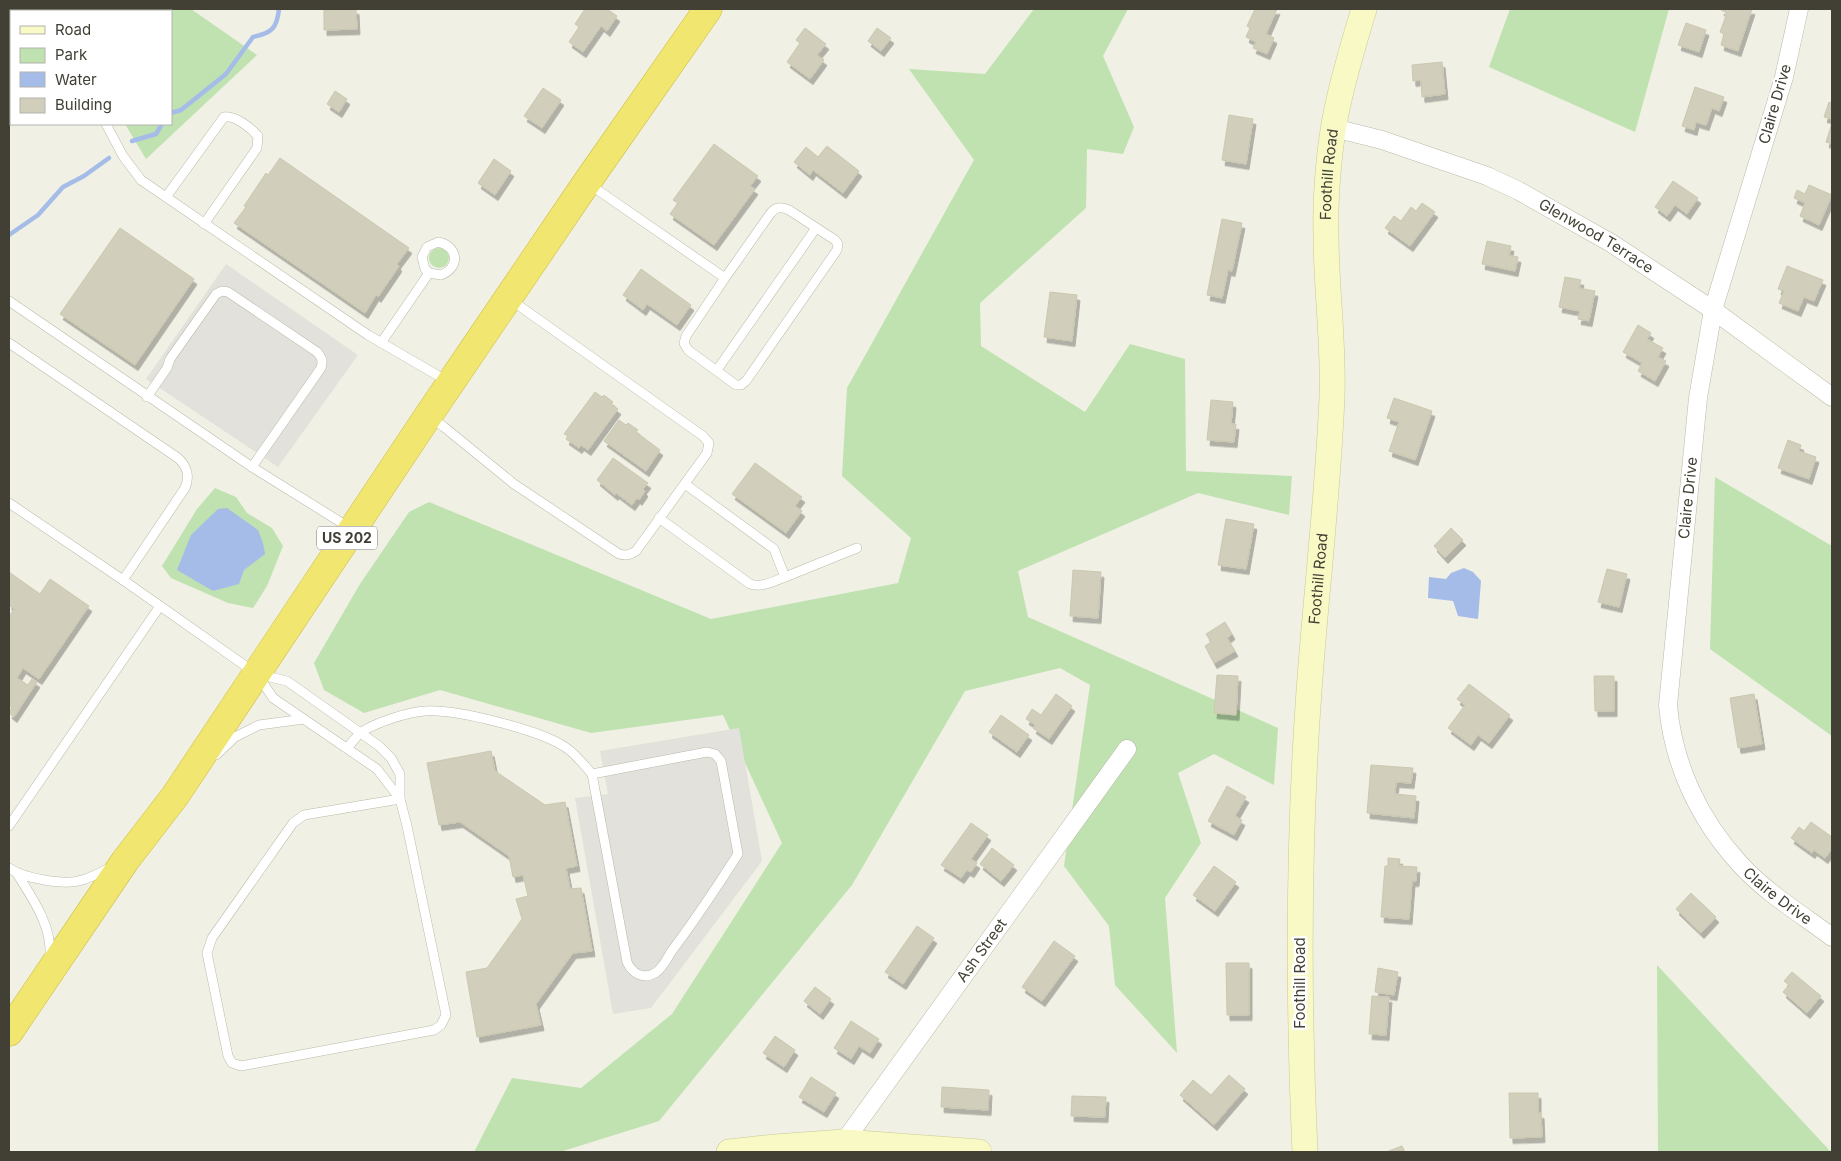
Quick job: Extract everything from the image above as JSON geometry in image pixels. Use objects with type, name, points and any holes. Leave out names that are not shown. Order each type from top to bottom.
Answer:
[{"type":"highway","name":"US 202","points":[[9,1032],[125,861],[175,796],[428,416],[587,182],[708,9]]},
{"type":"street","name":"Foothill Road","points":[[1305,1152],[1299,973],[1309,689],[1327,481],[1332,396],[1332,349],[1326,235],[1328,180],[1336,110],[1364,9]]},
{"type":"street","name":"Claire Drive","points":[[1799,9],[1784,76],[1713,310],[1698,398],[1668,705],[1670,727],[1680,767],[1689,788],[1715,832],[1739,863],[1768,888],[1832,937]]},
{"type":"street","name":"Glenwood Terrace","points":[[1334,128],[1382,140],[1487,176],[1519,191],[1610,242],[1713,310],[1832,396]]},
{"type":"street","name":"Ash Street","points":[[840,1147],[1127,749]]},
{"type":"street","points":[[729,1152],[775,1147],[840,1147],[979,1152]]},
{"type":"lane","points":[[166,197],[224,117],[232,117],[254,132],[258,136],[257,148],[204,224]]},
{"type":"lane","points":[[107,125],[131,168],[141,180],[381,343],[451,384]]},
{"type":"lane","points":[[587,182],[726,278]]},
{"type":"lane","points":[[781,207],[789,210],[816,228],[835,240],[838,247],[744,383],[738,385],[725,378],[717,370],[688,350],[684,343],[686,336],[770,214],[781,207]]},
{"type":"lane","points":[[717,370],[816,228]]},
{"type":"lane","points":[[381,343],[429,273]]},
{"type":"lane","points":[[147,397],[167,368],[170,359],[216,294],[222,291],[228,292],[317,352],[323,362],[305,392],[252,467]]},
{"type":"lane","points":[[428,416],[444,426],[514,484],[619,554],[628,555],[636,551],[685,484],[708,450],[707,439],[509,298]]},
{"type":"lane","points":[[9,301],[147,397],[252,467],[352,530]]},
{"type":"lane","points":[[9,343],[178,458],[185,467],[187,481],[185,488],[123,580]]},
{"type":"lane","points":[[685,484],[774,549],[785,577]]},
{"type":"lane","points":[[9,503],[257,674],[273,698],[377,769],[400,799]]},
{"type":"lane","points":[[659,518],[755,586],[785,577],[857,548]]},
{"type":"lane","points":[[9,826],[160,606]]},
{"type":"lane","points":[[257,674],[288,680],[362,732],[391,758],[400,774],[400,799],[446,1009],[444,1021],[434,1030],[241,1066],[235,1065],[228,1056],[206,953],[212,938],[298,818],[304,815],[400,799]]},
{"type":"lane","points":[[347,748],[362,732],[390,720],[423,711],[442,711],[495,721],[546,736],[566,747],[580,759],[592,774],[627,962],[632,971],[642,976],[647,976],[658,971],[738,854],[721,761],[715,754],[707,752],[592,774]]},
{"type":"lane","points":[[175,796],[235,737],[259,725],[304,719]]},
{"type":"lane","points":[[12,870],[45,880],[80,881],[125,861]]},
{"type":"lane","points":[[12,870],[37,907],[48,930],[51,944],[49,973]]},
{"type":"green space","points":[[191,9],[257,55],[146,159],[126,125],[172,125],[172,10],[106,10]]},
{"type":"green space","points":[[1034,9],[1128,9],[1103,56],[1134,127],[1123,154],[1087,149],[1086,208],[980,303],[981,346],[1085,412],[1130,344],[1185,359],[1186,471],[1292,476],[1289,515],[1198,493],[1018,571],[1028,617],[1278,728],[1274,785],[1214,754],[1178,773],[1201,843],[1165,898],[1177,1053],[1115,985],[1109,926],[1064,866],[1090,685],[1060,668],[965,691],[852,885],[659,1121],[560,1152],[474,1152],[512,1078],[581,1088],[672,1014],[782,843],[723,715],[591,733],[440,690],[364,713],[324,690],[314,663],[360,584],[409,512],[429,502],[711,619],[898,583],[911,538],[842,476],[847,388],[974,160],[909,69],[985,74]]},
{"type":"green space","points":[[1510,9],[1669,9],[1635,132],[1489,67]]},
{"type":"green space","points":[[435,248],[443,248],[449,254],[449,262],[443,268],[435,268],[429,262],[429,254]]},
{"type":"green space","points":[[1715,477],[1832,546],[1832,736],[1710,649]]},
{"type":"green space","points":[[215,488],[236,497],[247,513],[272,528],[283,546],[267,586],[253,608],[228,603],[171,578],[162,566],[197,509]]},
{"type":"green space","points":[[1657,965],[1831,1152],[1658,1152]]},
{"type":"shaded area","points":[[226,264],[358,355],[278,467],[146,379]]},
{"type":"shaded area","points":[[739,728],[762,861],[651,1008],[613,1014],[575,798],[608,794],[600,751]]},
{"type":"water","points":[[227,508],[258,530],[265,554],[244,570],[239,584],[213,591],[177,570],[191,535],[218,509]]},
{"type":"water","points":[[1464,568],[1473,572],[1481,581],[1478,619],[1458,616],[1453,601],[1428,598],[1429,577],[1446,579],[1451,573]]},
{"type":"building","points":[[324,9],[356,9],[357,29],[324,30]]},
{"type":"building","points":[[585,9],[607,9],[617,16],[607,31],[601,26],[583,52],[569,42],[579,27],[575,24]]},
{"type":"building","points":[[1255,9],[1277,9],[1266,34],[1274,38],[1267,54],[1253,48],[1256,42],[1246,37],[1250,28],[1247,26]]},
{"type":"building","points":[[1721,9],[1752,9],[1738,51],[1721,45],[1724,34],[1720,32],[1727,13]]},
{"type":"building","points":[[1686,23],[1706,30],[1699,52],[1678,45]]},
{"type":"building","points":[[805,28],[826,44],[817,55],[824,60],[810,79],[787,62],[800,43],[796,40]]},
{"type":"building","points":[[877,28],[891,38],[881,51],[868,41]]},
{"type":"building","points":[[1442,62],[1445,94],[1422,97],[1421,80],[1413,81],[1412,65]]},
{"type":"building","points":[[1695,87],[1724,97],[1719,111],[1712,108],[1706,125],[1696,122],[1694,130],[1682,126]]},
{"type":"building","points":[[543,88],[561,100],[542,128],[524,116]]},
{"type":"building","points":[[335,91],[347,99],[339,112],[327,104]]},
{"type":"building","points":[[1829,102],[1832,103],[1832,119],[1824,117]]},
{"type":"building","points":[[1229,115],[1253,119],[1246,164],[1222,160]]},
{"type":"building","points":[[1832,123],[1832,144],[1826,142]]},
{"type":"building","points":[[714,144],[758,176],[750,186],[755,189],[714,245],[670,214],[678,203],[673,200]]},
{"type":"building","points":[[827,146],[859,171],[843,193],[813,170],[810,175],[794,162],[806,147],[818,157]]},
{"type":"building","points":[[280,158],[409,248],[397,264],[399,266],[378,297],[376,295],[365,313],[234,223],[266,173],[268,175]]},
{"type":"building","points":[[494,159],[511,171],[495,195],[478,183]]},
{"type":"building","points":[[1673,181],[1698,198],[1687,214],[1675,205],[1667,216],[1655,207]]},
{"type":"building","points":[[1809,185],[1832,195],[1819,225],[1800,216],[1805,203],[1794,198],[1797,190],[1805,194]]},
{"type":"building","points":[[1422,203],[1435,212],[1410,246],[1385,228],[1394,216],[1401,221],[1411,207],[1416,211]]},
{"type":"building","points":[[1222,219],[1242,223],[1232,271],[1228,270],[1222,298],[1207,295]]},
{"type":"building","points":[[120,228],[194,279],[135,365],[60,314]]},
{"type":"building","points":[[1487,241],[1511,246],[1509,255],[1518,257],[1515,271],[1482,264]]},
{"type":"building","points":[[1787,266],[1823,280],[1814,301],[1804,297],[1798,311],[1779,303],[1784,291],[1778,289]]},
{"type":"building","points":[[641,269],[691,305],[677,325],[647,304],[643,310],[623,295]]},
{"type":"building","points":[[1565,277],[1581,280],[1579,288],[1595,291],[1589,321],[1578,319],[1580,311],[1559,307]]},
{"type":"building","points":[[1050,292],[1077,295],[1072,341],[1044,337]]},
{"type":"building","points":[[1638,325],[1651,333],[1647,339],[1663,348],[1658,357],[1666,361],[1655,381],[1638,371],[1642,363],[1623,352]]},
{"type":"building","points":[[595,392],[602,397],[604,395],[618,409],[588,450],[581,445],[579,448],[566,439],[568,436],[564,434]]},
{"type":"building","points":[[1394,398],[1432,411],[1415,460],[1389,451],[1399,422],[1387,418]]},
{"type":"building","points":[[1211,400],[1233,402],[1231,424],[1236,424],[1234,442],[1207,440]]},
{"type":"building","points":[[619,420],[626,425],[628,423],[638,430],[636,432],[660,450],[646,471],[604,441]]},
{"type":"building","points":[[1788,440],[1801,445],[1799,451],[1816,457],[1809,479],[1778,468]]},
{"type":"building","points":[[613,458],[648,483],[643,489],[645,491],[639,500],[637,498],[632,505],[616,493],[615,495],[597,480]]},
{"type":"building","points":[[755,463],[802,497],[795,506],[802,511],[786,533],[732,494]]},
{"type":"building","points":[[1226,519],[1254,524],[1246,569],[1218,565]]},
{"type":"building","points":[[1451,528],[1463,540],[1445,558],[1434,546]]},
{"type":"building","points":[[1607,569],[1627,574],[1619,607],[1598,602]]},
{"type":"building","points":[[1073,570],[1101,572],[1098,618],[1070,616]]},
{"type":"building","points":[[9,572],[40,594],[50,579],[89,606],[39,679],[23,668],[17,678],[28,685],[32,679],[37,682],[14,717],[9,713],[12,707],[9,705],[9,617],[14,609],[9,605]]},
{"type":"building","points":[[1225,622],[1232,634],[1227,638],[1235,651],[1214,663],[1205,646],[1211,642],[1206,634]]},
{"type":"building","points":[[1217,675],[1238,676],[1236,715],[1214,713]]},
{"type":"building","points":[[1594,676],[1614,676],[1614,711],[1595,711]]},
{"type":"building","points":[[1469,684],[1510,715],[1489,743],[1478,735],[1471,745],[1448,728],[1465,705],[1457,699]]},
{"type":"building","points":[[1056,694],[1072,706],[1049,739],[1033,728],[1035,725],[1026,719],[1032,709],[1041,715]]},
{"type":"building","points":[[1754,694],[1762,744],[1738,748],[1730,698]]},
{"type":"building","points":[[1001,715],[1029,735],[1017,752],[989,732]]},
{"type":"building","points":[[491,751],[495,771],[545,805],[565,802],[577,866],[566,868],[570,889],[581,888],[592,951],[573,953],[536,1004],[541,1025],[477,1037],[466,972],[487,968],[522,919],[516,899],[528,896],[523,875],[513,877],[509,856],[460,822],[439,825],[427,763]]},
{"type":"building","points":[[1371,765],[1413,768],[1411,783],[1396,782],[1395,794],[1416,796],[1414,818],[1367,813]]},
{"type":"building","points":[[1227,786],[1246,797],[1235,816],[1242,820],[1234,835],[1208,821]]},
{"type":"building","points":[[1811,822],[1832,837],[1832,849],[1825,858],[1814,850],[1812,853],[1791,838],[1799,827],[1804,831]]},
{"type":"building","points":[[971,823],[988,835],[971,859],[977,863],[971,872],[967,870],[961,878],[941,865]]},
{"type":"building","points":[[992,848],[1014,865],[1001,881],[980,864]]},
{"type":"building","points":[[1388,858],[1400,859],[1399,866],[1417,867],[1416,881],[1412,881],[1409,919],[1381,917],[1385,866],[1388,866]]},
{"type":"building","points":[[1214,866],[1236,882],[1215,911],[1193,895]]},
{"type":"building","points":[[1691,893],[1716,917],[1701,933],[1676,909]]},
{"type":"building","points":[[917,926],[934,938],[903,984],[885,972]]},
{"type":"building","points":[[1054,941],[1075,956],[1042,1001],[1022,987]]},
{"type":"building","points":[[1226,963],[1249,963],[1249,1015],[1227,1015]]},
{"type":"building","points":[[1378,968],[1398,972],[1394,995],[1375,992]]},
{"type":"building","points":[[1792,972],[1821,996],[1807,1013],[1783,992],[1789,985],[1784,981]]},
{"type":"building","points":[[815,987],[831,999],[820,1014],[804,1001]]},
{"type":"building","points":[[1372,996],[1389,997],[1386,1035],[1369,1034]]},
{"type":"building","points":[[851,1021],[879,1039],[870,1053],[859,1046],[851,1059],[834,1048]]},
{"type":"building","points":[[775,1036],[795,1050],[784,1067],[763,1053]]},
{"type":"building","points":[[1229,1075],[1245,1089],[1214,1125],[1180,1095],[1193,1080],[1211,1095]]},
{"type":"building","points":[[811,1077],[836,1093],[824,1112],[799,1097]]},
{"type":"building","points":[[942,1087],[989,1090],[988,1110],[941,1107]]},
{"type":"building","points":[[1509,1093],[1538,1093],[1538,1113],[1541,1113],[1542,1137],[1510,1138]]},
{"type":"building","points":[[1072,1096],[1106,1097],[1105,1117],[1071,1116]]},
{"type":"building","points":[[1402,1146],[1405,1152],[1386,1152]]},
{"type":"waterway","points":[[172,113],[181,110],[226,74],[253,37],[265,34],[272,29],[277,21],[279,9]]},
{"type":"waterway","points":[[132,141],[156,134],[161,125]]},
{"type":"waterway","points":[[9,235],[38,215],[63,187],[84,176],[109,158]]}]
